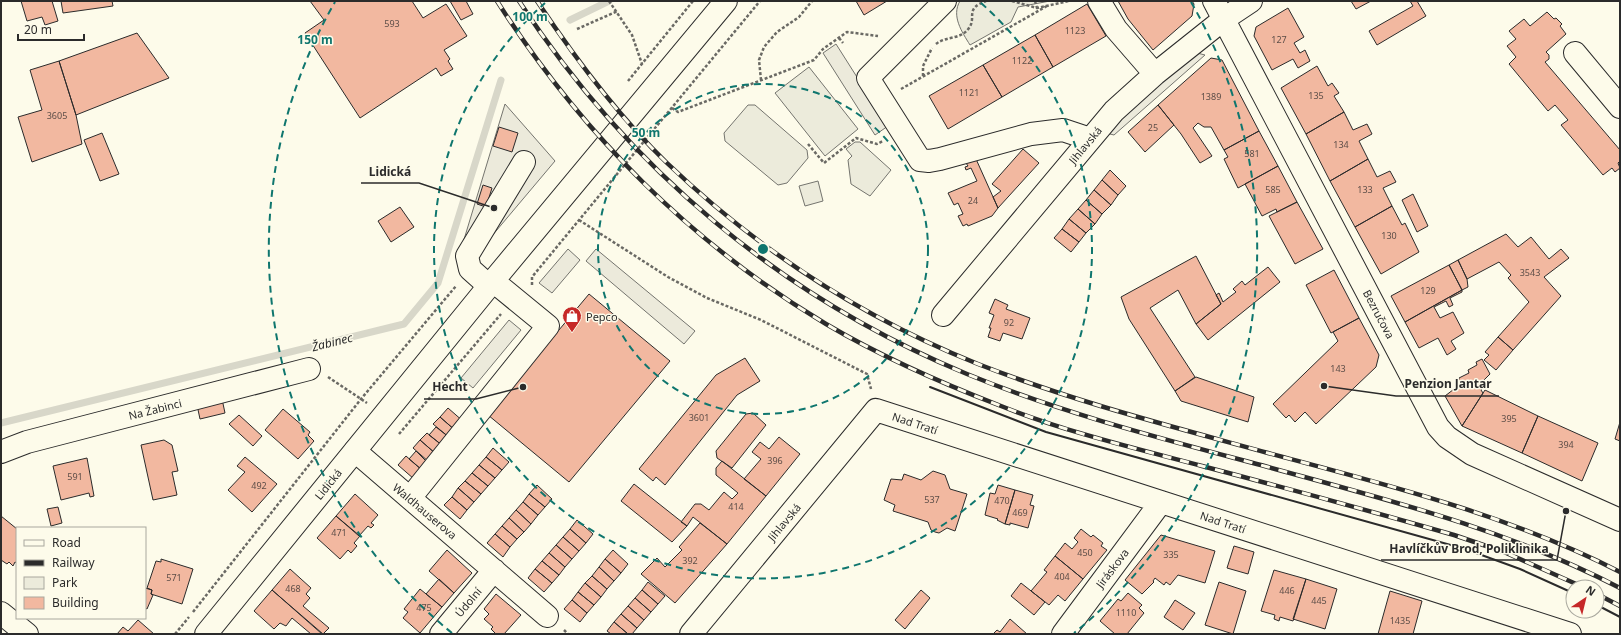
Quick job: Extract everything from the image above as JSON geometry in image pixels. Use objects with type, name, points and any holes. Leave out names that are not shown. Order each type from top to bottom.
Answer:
[{"type":"street","name":"Lidická","points":[[206,634],[491,283],[726,1]]},
{"type":"street","points":[[945,1],[868,78],[920,160],[929,161],[1031,134],[1063,130],[1090,139]]},
{"type":"street","points":[[1099,1],[1116,29],[1155,74]]},
{"type":"street","name":"Jihlavská","points":[[943,315],[1114,111],[1155,74],[1219,10],[1251,1]]},
{"type":"street","name":"Bezručova","points":[[1219,10],[1438,427],[1447,438],[1472,454],[1620,520]]},
{"type":"street","points":[[1575,52],[1620,107]]},
{"type":"street","points":[[410,498],[548,326],[470,269],[467,256],[524,162]]},
{"type":"street","name":"Na Žabinci","points":[[1,452],[27,442],[309,369]]},
{"type":"street","name":"Jihlavská","points":[[691,634],[876,410]]},
{"type":"street","name":"Nad Tratí","points":[[876,410],[1570,634]]},
{"type":"street","name":"Waldhauserova","points":[[355,451],[547,616]]},
{"type":"street","name":"Jiráskova","points":[[1068,632],[1161,502]]},
{"type":"street","name":"Údolní","points":[[441,634],[494,570]]},
{"type":"street","points":[[1,613],[27,634]]},
{"type":"path","points":[[609,1],[618,11],[632,35],[642,64]]},
{"type":"path","points":[[536,291],[532,284],[532,277],[760,1]]},
{"type":"path","points":[[761,80],[759,60],[764,47],[777,32],[799,17],[812,1]]},
{"type":"path","points":[[923,77],[922,66],[931,49],[938,42],[964,34],[970,27],[974,8],[986,1]]},
{"type":"path","points":[[1012,1],[1037,8],[1069,1]]},
{"type":"path","points":[[1035,1],[1037,8]]},
{"type":"path","points":[[882,100],[1047,6]]},
{"type":"path","points":[[578,29],[618,11]]},
{"type":"path","points":[[672,108],[678,112],[814,60],[823,48],[848,32],[852,31],[874,36],[884,36]]},
{"type":"path","points":[[839,38],[843,43]]},
{"type":"path","points":[[808,144],[824,163],[856,138],[877,144],[902,131]]},
{"type":"path","points":[[557,204],[579,220],[674,281],[707,298],[761,320],[867,374],[876,410]]},
{"type":"path","points":[[398,436],[501,314],[508,313]]},
{"type":"path","points":[[175,634],[362,399],[325,375],[309,369]]},
{"type":"green space","points":[[960,1],[1050,1],[1018,7],[1011,22],[970,45],[957,18]]},
{"type":"green space","points":[[809,67],[858,129],[825,156],[775,93]]},
{"type":"green space","points":[[748,105],[755,105],[807,150],[808,158],[787,183],[778,185],[725,141],[724,133]]},
{"type":"green space","points":[[855,142],[860,142],[891,170],[870,196],[851,184],[848,160],[852,156],[846,149]]},
{"type":"green space","points":[[818,181],[823,201],[805,206],[799,186]]},
{"type":"shaded area","points":[[836,44],[888,126],[875,135],[823,53]]},
{"type":"shaded area","points":[[1193,52],[1205,55],[1114,135],[1102,132]]},
{"type":"shaded area","points":[[505,104],[555,161],[475,256],[459,256]]},
{"type":"shaded area","points":[[568,249],[580,260],[552,293],[539,283]]},
{"type":"shaded area","points":[[596,249],[695,331],[684,344],[586,261]]},
{"type":"shaded area","points":[[509,320],[521,330],[473,388],[461,378]]},
{"type":"building","points":[[21,1],[52,1],[58,21],[45,25],[42,17],[27,21]]},
{"type":"building","points":[[61,1],[112,1],[113,6],[63,13]]},
{"type":"building","points":[[310,1],[412,1],[423,18],[446,4],[467,36],[444,50],[450,59],[448,61],[453,69],[441,76],[436,68],[360,118],[305,33],[324,20]]},
{"type":"building","points":[[450,1],[466,1],[473,14],[461,20]]},
{"type":"building","points":[[856,1],[887,1],[864,15]]},
{"type":"building","points":[[1118,1],[1192,1],[1194,4],[1192,16],[1153,50],[1128,19]]},
{"type":"building","points":[[1351,1],[1371,1],[1356,9]]},
{"type":"building","points":[[1410,1],[1417,1],[1426,16],[1377,45],[1369,31],[1413,6]]},
{"type":"building","points":[[1087,4],[1106,36],[1053,67],[1035,35]]},
{"type":"building","points":[[1288,8],[1304,37],[1294,43],[1300,53],[1305,50],[1310,61],[1298,68],[1293,59],[1272,70],[1254,36],[1256,27]]},
{"type":"building","points":[[1547,12],[1562,24],[1560,26],[1566,34],[1546,52],[1549,55],[1549,59],[1545,62],[1620,150],[1620,161],[1618,163],[1620,168],[1615,172],[1612,168],[1603,175],[1561,125],[1568,120],[1555,105],[1548,111],[1509,64],[1516,57],[1507,46],[1516,39],[1509,31],[1524,19],[1530,26]]},
{"type":"building","points":[[137,33],[169,78],[76,115],[59,61]]},
{"type":"building","points":[[1035,35],[1053,67],[1002,97],[983,65]]},
{"type":"building","points":[[1211,58],[1222,60],[1259,131],[1224,150],[1211,127],[1204,127],[1198,123],[1193,128],[1212,156],[1200,163],[1181,134],[1158,105]]},
{"type":"building","points":[[59,61],[76,115],[82,144],[32,162],[18,117],[42,110],[30,70]]},
{"type":"building","points":[[983,65],[1002,97],[948,129],[929,96]]},
{"type":"building","points":[[1317,66],[1328,86],[1332,83],[1339,93],[1334,96],[1344,112],[1306,134],[1281,88]]},
{"type":"building","points":[[1158,105],[1174,125],[1145,152],[1128,132]]},
{"type":"building","points":[[1344,112],[1353,130],[1367,124],[1372,134],[1359,141],[1368,159],[1330,181],[1306,134]]},
{"type":"building","points":[[499,127],[518,133],[512,152],[493,146]]},
{"type":"building","points":[[1259,131],[1278,166],[1238,188],[1224,159],[1228,157],[1224,150]]},
{"type":"building","points":[[102,133],[119,174],[100,181],[84,140]]},
{"type":"building","points":[[1023,149],[1039,163],[998,208],[993,197],[1001,191],[992,184]]},
{"type":"building","points":[[976,159],[998,208],[992,216],[968,226],[967,224],[963,226],[958,216],[963,214],[958,203],[954,205],[948,193],[977,181],[971,168],[966,170],[965,167],[968,166],[966,163]]},
{"type":"building","points":[[1368,159],[1377,177],[1390,171],[1396,182],[1383,188],[1392,206],[1355,227],[1330,181]]},
{"type":"building","points":[[1278,166],[1297,202],[1277,212],[1276,209],[1262,216],[1245,184]]},
{"type":"building","points":[[1110,170],[1126,186],[1118,195],[1102,180]]},
{"type":"building","points":[[1102,180],[1118,195],[1111,205],[1094,190]]},
{"type":"building","points":[[483,185],[492,188],[486,207],[477,204]]},
{"type":"building","points":[[1094,190],[1111,205],[1102,214],[1086,200]]},
{"type":"building","points":[[1413,194],[1428,226],[1417,232],[1402,200]]},
{"type":"building","points":[[1086,200],[1102,214],[1095,224],[1078,209]]},
{"type":"building","points":[[1297,202],[1323,249],[1295,264],[1269,216]]},
{"type":"building","points":[[1392,206],[1402,225],[1405,223],[1419,252],[1381,274],[1355,227]]},
{"type":"building","points":[[400,207],[414,227],[391,242],[378,221]]},
{"type":"building","points":[[1078,209],[1095,224],[1086,233],[1069,219]]},
{"type":"building","points":[[1069,219],[1086,233],[1079,242],[1062,229]]},
{"type":"building","points":[[1062,229],[1079,242],[1071,252],[1054,238]]},
{"type":"building","points":[[1506,234],[1518,247],[1531,237],[1549,259],[1561,249],[1569,258],[1544,277],[1561,296],[1513,350],[1498,337],[1529,302],[1508,278],[1511,275],[1499,262],[1467,279],[1458,260]]},
{"type":"building","points":[[1196,256],[1221,304],[1196,324],[1178,290],[1150,308],[1195,377],[1175,391],[1129,319],[1121,297]]},
{"type":"building","points":[[1458,260],[1467,279],[1468,287],[1462,290],[1449,265]]},
{"type":"building","points":[[1449,265],[1462,290],[1405,322],[1391,296]]},
{"type":"building","points":[[1268,267],[1280,282],[1208,340],[1196,324],[1221,304],[1216,295],[1219,293],[1223,302],[1236,292],[1233,289],[1242,281],[1245,285]]},
{"type":"building","points":[[1334,270],[1359,318],[1331,333],[1306,285]]},
{"type":"building","points":[[1462,290],[1462,292],[1450,298],[1453,305],[1449,307],[1446,301],[1434,307],[1440,318],[1453,312],[1464,333],[1451,341],[1456,349],[1447,355],[1438,338],[1419,348],[1405,322]]},
{"type":"building","points":[[589,294],[670,361],[569,482],[488,415]]},
{"type":"building","points":[[995,299],[1008,305],[1006,309],[1030,318],[1022,339],[1003,333],[1000,341],[988,337],[991,328],[989,328],[994,315],[989,313]]},
{"type":"building","points":[[1359,318],[1379,355],[1376,367],[1316,424],[1305,412],[1295,422],[1289,415],[1286,418],[1273,404],[1338,341],[1333,332]]},
{"type":"building","points":[[1498,337],[1513,350],[1496,370],[1484,360],[1489,355],[1485,352]]},
{"type":"building","points":[[745,358],[760,381],[737,395],[665,485],[656,477],[653,481],[639,469],[716,375]]},
{"type":"building","points":[[1482,359],[1490,374],[1482,382],[1484,385],[1481,390],[1483,393],[1462,426],[1445,396],[1458,386],[1459,378],[1469,373],[1468,370],[1477,365],[1476,362]]},
{"type":"building","points":[[1196,377],[1254,397],[1248,422],[1181,401],[1175,391]]},
{"type":"building","points":[[1485,390],[1538,416],[1522,453],[1462,426]]},
{"type":"building","points":[[222,399],[225,413],[200,419],[197,405]]},
{"type":"building","points":[[448,408],[464,422],[456,431],[440,417]]},
{"type":"building","points":[[283,409],[310,432],[308,435],[314,441],[298,459],[265,430]]},
{"type":"building","points":[[753,413],[766,425],[732,468],[717,458],[716,451],[746,414]]},
{"type":"building","points":[[239,415],[262,436],[253,446],[229,424]]},
{"type":"building","points":[[1538,416],[1598,443],[1582,481],[1522,453]]},
{"type":"building","points":[[440,417],[456,431],[450,438],[433,424]]},
{"type":"building","points":[[1620,422],[1620,441],[1615,439]]},
{"type":"building","points":[[436,427],[450,438],[443,446],[429,435]]},
{"type":"building","points":[[427,433],[443,446],[436,454],[420,440]]},
{"type":"building","points":[[779,437],[800,454],[766,496],[744,479],[761,459],[752,452],[760,442],[769,449]]},
{"type":"building","points":[[164,440],[172,445],[178,471],[172,472],[177,495],[153,500],[141,445]]},
{"type":"building","points":[[420,440],[436,454],[429,462],[413,448]]},
{"type":"building","points":[[493,448],[509,462],[502,470],[486,457]]},
{"type":"building","points":[[416,451],[428,463],[422,470],[409,459]]},
{"type":"building","points":[[406,456],[422,470],[414,479],[398,465]]},
{"type":"building","points":[[245,457],[277,484],[252,512],[228,490],[245,472],[237,466]]},
{"type":"building","points":[[486,457],[502,470],[495,478],[479,465]]},
{"type":"building","points":[[87,458],[94,496],[90,497],[89,493],[61,500],[53,466]]},
{"type":"building","points":[[722,461],[766,496],[727,544],[693,517],[687,526],[681,522],[695,504],[701,504],[709,510],[724,492],[732,499],[738,493],[716,475],[716,468]]},
{"type":"building","points":[[479,465],[495,478],[488,486],[472,473]]},
{"type":"building","points":[[933,471],[945,475],[950,489],[967,494],[955,531],[947,528],[939,533],[935,532],[931,530],[928,522],[893,511],[895,505],[884,500],[891,479],[902,480],[904,474],[921,480]]},
{"type":"building","points":[[472,473],[488,486],[481,494],[465,481]]},
{"type":"building","points":[[465,481],[481,494],[474,502],[458,488]]},
{"type":"building","points":[[634,484],[687,526],[672,542],[621,501]]},
{"type":"building","points":[[537,485],[552,499],[545,507],[529,494]]},
{"type":"building","points":[[998,485],[1015,490],[1005,524],[997,520],[998,519],[985,515],[990,493],[995,494]]},
{"type":"building","points":[[458,488],[474,502],[467,510],[452,497]]},
{"type":"building","points":[[1015,490],[1033,495],[1030,505],[1034,506],[1028,528],[1010,523],[1010,525],[1005,524]]},
{"type":"building","points":[[355,494],[378,515],[371,523],[374,525],[371,528],[368,526],[359,536],[336,516]]},
{"type":"building","points":[[529,494],[545,507],[538,515],[523,502]]},
{"type":"building","points":[[452,497],[467,510],[460,519],[444,505]]},
{"type":"building","points":[[523,502],[538,515],[531,524],[516,510]]},
{"type":"building","points":[[58,507],[62,523],[51,526],[47,509]]},
{"type":"building","points":[[516,510],[531,524],[524,532],[509,518]]},
{"type":"building","points":[[1,516],[16,528],[16,562],[13,566],[9,562],[7,564],[1,560]]},
{"type":"building","points":[[336,516],[360,536],[354,543],[357,546],[351,553],[348,550],[340,559],[317,538]]},
{"type":"building","points":[[509,518],[524,532],[517,539],[502,526]]},
{"type":"building","points":[[577,520],[593,534],[586,543],[570,529]]},
{"type":"building","points":[[700,523],[727,544],[675,603],[641,574],[657,558],[665,567],[682,550],[679,547]]},
{"type":"building","points":[[502,526],[517,539],[510,547],[495,534]]},
{"type":"building","points":[[570,529],[586,543],[579,551],[563,537]]},
{"type":"building","points":[[1081,529],[1091,537],[1093,535],[1103,543],[1101,546],[1107,550],[1083,579],[1055,556],[1065,543],[1072,549],[1078,542],[1074,538]]},
{"type":"building","points":[[495,534],[510,547],[503,557],[487,543]]},
{"type":"building","points":[[1161,535],[1215,551],[1205,583],[1178,575],[1170,585],[1166,582],[1164,585],[1155,578],[1153,581],[1154,582],[1142,594],[1125,580]]},
{"type":"building","points":[[563,537],[579,551],[572,559],[556,545]]},
{"type":"building","points":[[556,545],[572,559],[565,567],[549,553]]},
{"type":"building","points":[[1234,546],[1254,552],[1248,574],[1227,568]]},
{"type":"building","points":[[447,550],[472,573],[454,593],[429,571]]},
{"type":"building","points":[[613,550],[628,564],[621,573],[605,559]]},
{"type":"building","points":[[549,553],[565,567],[559,575],[542,561]]},
{"type":"building","points":[[1055,556],[1083,579],[1065,601],[1058,595],[1049,605],[1031,591],[1047,572],[1044,570]]},
{"type":"building","points":[[161,559],[193,569],[182,604],[151,594],[152,590],[147,588],[156,561],[161,562]]},
{"type":"building","points":[[605,559],[621,573],[614,581],[599,567]]},
{"type":"building","points":[[542,561],[559,575],[552,583],[535,569]]},
{"type":"building","points":[[599,567],[614,581],[607,589],[592,576]]},
{"type":"building","points":[[290,569],[311,588],[306,594],[310,598],[303,606],[329,628],[323,634],[272,590]]},
{"type":"building","points":[[535,569],[552,583],[544,592],[528,578]]},
{"type":"building","points":[[1274,570],[1306,579],[1293,621],[1280,617],[1279,621],[1274,619],[1275,615],[1261,611]]},
{"type":"building","points":[[592,576],[607,589],[601,597],[585,583]]},
{"type":"building","points":[[439,579],[454,593],[442,607],[426,594]]},
{"type":"building","points":[[1306,579],[1337,589],[1325,629],[1293,619]]},
{"type":"building","points":[[648,582],[665,596],[658,604],[642,590]]},
{"type":"building","points":[[1219,582],[1246,591],[1233,634],[1205,625]]},
{"type":"building","points":[[585,583],[601,597],[594,605],[578,592]]},
{"type":"building","points":[[1021,583],[1045,602],[1034,615],[1011,596]]},
{"type":"building","points":[[146,588],[152,590],[151,594],[153,595],[147,609]]},
{"type":"building","points":[[420,589],[442,607],[420,633],[403,618],[408,612],[404,609]]},
{"type":"building","points":[[272,590],[322,634],[311,634],[292,618],[286,626],[280,623],[274,629],[254,611]]},
{"type":"building","points":[[642,590],[658,604],[651,612],[635,598]]},
{"type":"building","points":[[921,590],[930,598],[905,629],[895,620]]},
{"type":"building","points":[[1390,591],[1422,601],[1413,634],[1378,634]]},
{"type":"building","points":[[578,592],[594,605],[587,613],[572,600]]},
{"type":"building","points":[[1128,593],[1142,605],[1139,608],[1144,613],[1127,634],[1115,634],[1100,621],[1118,599],[1121,601]]},
{"type":"building","points":[[496,594],[521,615],[504,634],[496,634],[491,629],[493,627],[484,619],[489,614],[484,609]]},
{"type":"building","points":[[635,598],[651,612],[644,620],[628,606]]},
{"type":"building","points":[[572,600],[587,613],[580,622],[564,609]]},
{"type":"building","points":[[1175,600],[1195,613],[1183,630],[1164,617]]},
{"type":"building","points":[[628,606],[644,620],[637,628],[621,614]]},
{"type":"building","points":[[621,614],[637,628],[632,634],[628,634],[614,622]]},
{"type":"building","points":[[1010,619],[1027,634],[993,634],[997,630],[1000,632]]},
{"type":"building","points":[[138,620],[154,634],[117,634],[123,627],[128,631]]},
{"type":"building","points":[[614,622],[628,634],[611,634],[607,631]]},
{"type":"waterway","name":"Žabinec","points":[[570,20],[609,1]]},
{"type":"waterway","name":"Žabinec","points":[[1,423],[404,324],[438,283],[501,80]]},
{"type":"railway","points":[[497,1],[565,96],[603,140],[643,182],[685,221],[730,258],[777,293],[826,324],[869,348],[934,379],[1050,424],[1100,439],[1454,535],[1504,552],[1565,579]]},
{"type":"railway","points":[[519,1],[562,62],[609,119],[660,173],[714,222],[773,266],[834,307],[899,343],[967,374],[1041,402],[1078,414],[1403,504],[1447,518],[1535,549],[1620,588]]},
{"type":"railway","points":[[537,1],[566,44],[614,106],[649,145],[701,194],[737,224],[813,278],[853,303],[894,325],[935,346],[978,364],[1049,390],[1158,423],[1358,477],[1447,503],[1535,534],[1620,572]]},
{"type":"railway","points":[[1605,598],[1620,606]]},
{"type":"wall","points":[[930,387],[1046,432],[1465,549],[1520,569],[1565,589]]},
{"type":"wall","points":[[1605,609],[1620,617]]},
{"type":"place","name":"Lidická","points":[[494,208]]},
{"type":"place","name":"Pepco","points":[[572,333]]},
{"type":"place","name":"Penzion Jantar","points":[[1324,386]]},
{"type":"place","name":"Hecht","points":[[523,387]]},
{"type":"place","name":"Havlíčkův Brod, Poliklinika","points":[[1566,511]]}]
